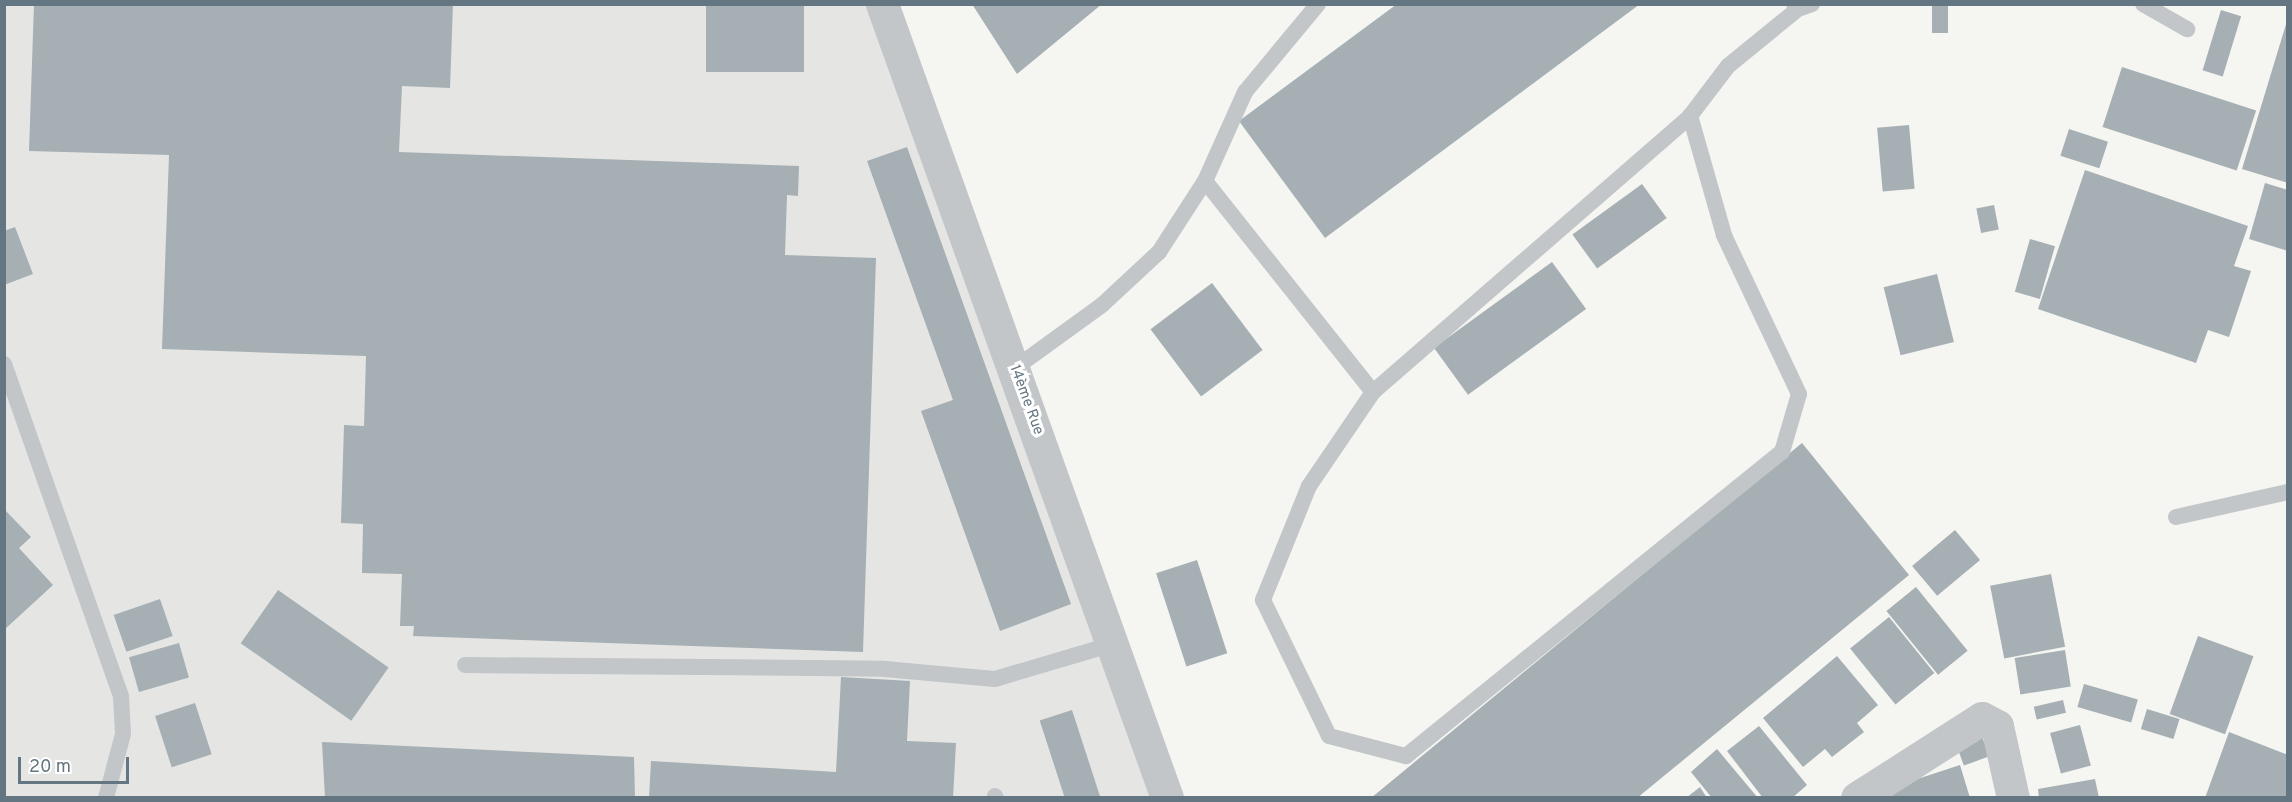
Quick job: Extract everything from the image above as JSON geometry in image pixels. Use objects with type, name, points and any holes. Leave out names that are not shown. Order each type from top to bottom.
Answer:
[{"type":"street","name":"14ème Rue","points":[[882,4],[1015,368],[1167,798]]},
{"type":"street","points":[[1857,798],[1982,718],[1997,726],[2013,798]]},
{"type":"lane","points":[[1015,368],[1102,305],[1159,252],[1205,181],[1245,92],[1318,4]]},
{"type":"lane","points":[[2143,4],[2187,29]]},
{"type":"lane","points":[[1690,116],[1724,235],[1800,394],[1782,452],[1406,756],[1329,736],[1263,600],[1309,486],[1373,392],[1690,116],[1728,66],[1801,6]]},
{"type":"lane","points":[[1205,181],[1373,392]]},
{"type":"lane","points":[[4,364],[121,696],[123,734],[106,798]]},
{"type":"lane","points":[[2176,517],[2288,492]]},
{"type":"lane","points":[[465,666],[885,669],[995,679],[1113,644]]},
{"type":"shaded area","points":[[5,5],[875,5],[1155,797],[5,798]]},
{"type":"building","points":[[34,4],[453,4],[450,88],[402,86],[399,152],[799,166],[798,196],[787,195],[785,255],[876,258],[863,652],[413,636],[414,626],[400,626],[402,574],[362,573],[363,524],[341,523],[344,425],[364,426],[366,356],[162,349],[169,155],[29,151]]},
{"type":"building","points":[[706,4],[804,4],[804,72],[706,72]]},
{"type":"building","points":[[972,4],[1102,4],[1017,74]]},
{"type":"building","points":[[1397,4],[1640,4],[1325,238],[1239,121]]},
{"type":"building","points":[[1932,4],[1948,4],[1948,33],[1932,33]]},
{"type":"building","points":[[2221,10],[2241,16],[2223,76],[2203,70]]},
{"type":"building","points":[[2288,21],[2288,183],[2242,169]]},
{"type":"building","points":[[2122,67],[2256,111],[2237,170],[2103,127]]},
{"type":"building","points":[[1909,125],[1915,189],[1883,192],[1877,128]]},
{"type":"building","points":[[2069,129],[2108,142],[2099,168],[2060,156]]},
{"type":"building","points":[[907,147],[1071,604],[1000,631],[921,411],[953,400],[867,161]]},
{"type":"building","points":[[2085,170],[2248,226],[2234,266],[2251,271],[2229,337],[2208,330],[2196,363],[2038,309]]},
{"type":"building","points":[[2265,183],[2288,190],[2288,251],[2249,239]]},
{"type":"building","points":[[1642,184],[1667,218],[1597,269],[1572,235]]},
{"type":"building","points":[[1994,205],[1999,230],[1981,233],[1976,208]]},
{"type":"building","points":[[15,227],[33,274],[4,285],[4,231]]},
{"type":"building","points":[[2030,239],[2055,246],[2040,299],[2015,292]]},
{"type":"building","points":[[1552,262],[1586,309],[1468,395],[1434,348]]},
{"type":"building","points":[[1937,274],[1954,342],[1901,355],[1884,287]]},
{"type":"building","points":[[1212,283],[1263,350],[1201,396],[1151,329]]},
{"type":"building","points":[[1802,443],[1909,575],[1637,798],[1371,798]]},
{"type":"building","points":[[4,509],[31,537],[19,548],[53,585],[4,630]]},
{"type":"building","points":[[1955,530],[1980,560],[1937,596],[1912,566]]},
{"type":"building","points":[[1197,560],[1227,653],[1186,666],[1156,573]]},
{"type":"building","points":[[2051,574],[2065,647],[2004,658],[1990,586]]},
{"type":"building","points":[[1916,587],[1968,651],[1938,675],[1886,611]]},
{"type":"building","points":[[278,590],[389,667],[351,721],[241,643]]},
{"type":"building","points":[[160,599],[173,636],[126,652],[114,615]]},
{"type":"building","points":[[1889,617],[1934,673],[1895,704],[1850,648]]},
{"type":"building","points":[[2198,636],[2253,656],[2225,734],[2170,714]]},
{"type":"building","points":[[179,643],[189,678],[139,692],[129,657]]},
{"type":"building","points":[[2065,650],[2071,687],[2020,695],[2015,658]]},
{"type":"building","points":[[1837,656],[1878,705],[1857,723],[1864,732],[1832,757],[1825,749],[1803,767],[1763,718]]},
{"type":"building","points":[[841,677],[910,681],[907,741],[956,743],[953,798],[649,798],[651,761],[836,772]]},
{"type":"building","points":[[2084,684],[2138,699],[2131,723],[2077,707]]},
{"type":"building","points":[[2063,700],[2066,713],[2037,719],[2034,707]]},
{"type":"building","points":[[195,703],[212,754],[172,767],[155,716]]},
{"type":"building","points":[[2147,709],[2180,719],[2173,739],[2141,729]]},
{"type":"building","points":[[1072,710],[1101,798],[1065,798],[1040,721]]},
{"type":"building","points":[[2080,725],[2091,766],[2061,774],[2050,733]]},
{"type":"building","points":[[1759,726],[1807,785],[1792,798],[1763,798],[1727,751]]},
{"type":"building","points":[[1980,731],[1989,756],[1964,766],[1955,740]]},
{"type":"building","points":[[2229,732],[2288,755],[2288,798],[2205,798]]},
{"type":"building","points":[[322,742],[634,757],[635,798],[325,798]]},
{"type":"building","points":[[1717,749],[1758,798],[1712,798],[1691,772]]},
{"type":"building","points":[[1960,765],[1970,798],[1893,798],[1890,788]]},
{"type":"building","points":[[2095,779],[2099,798],[2039,798],[2038,789]]},
{"type":"building","points":[[1700,787],[1707,798],[1686,798]]}]
